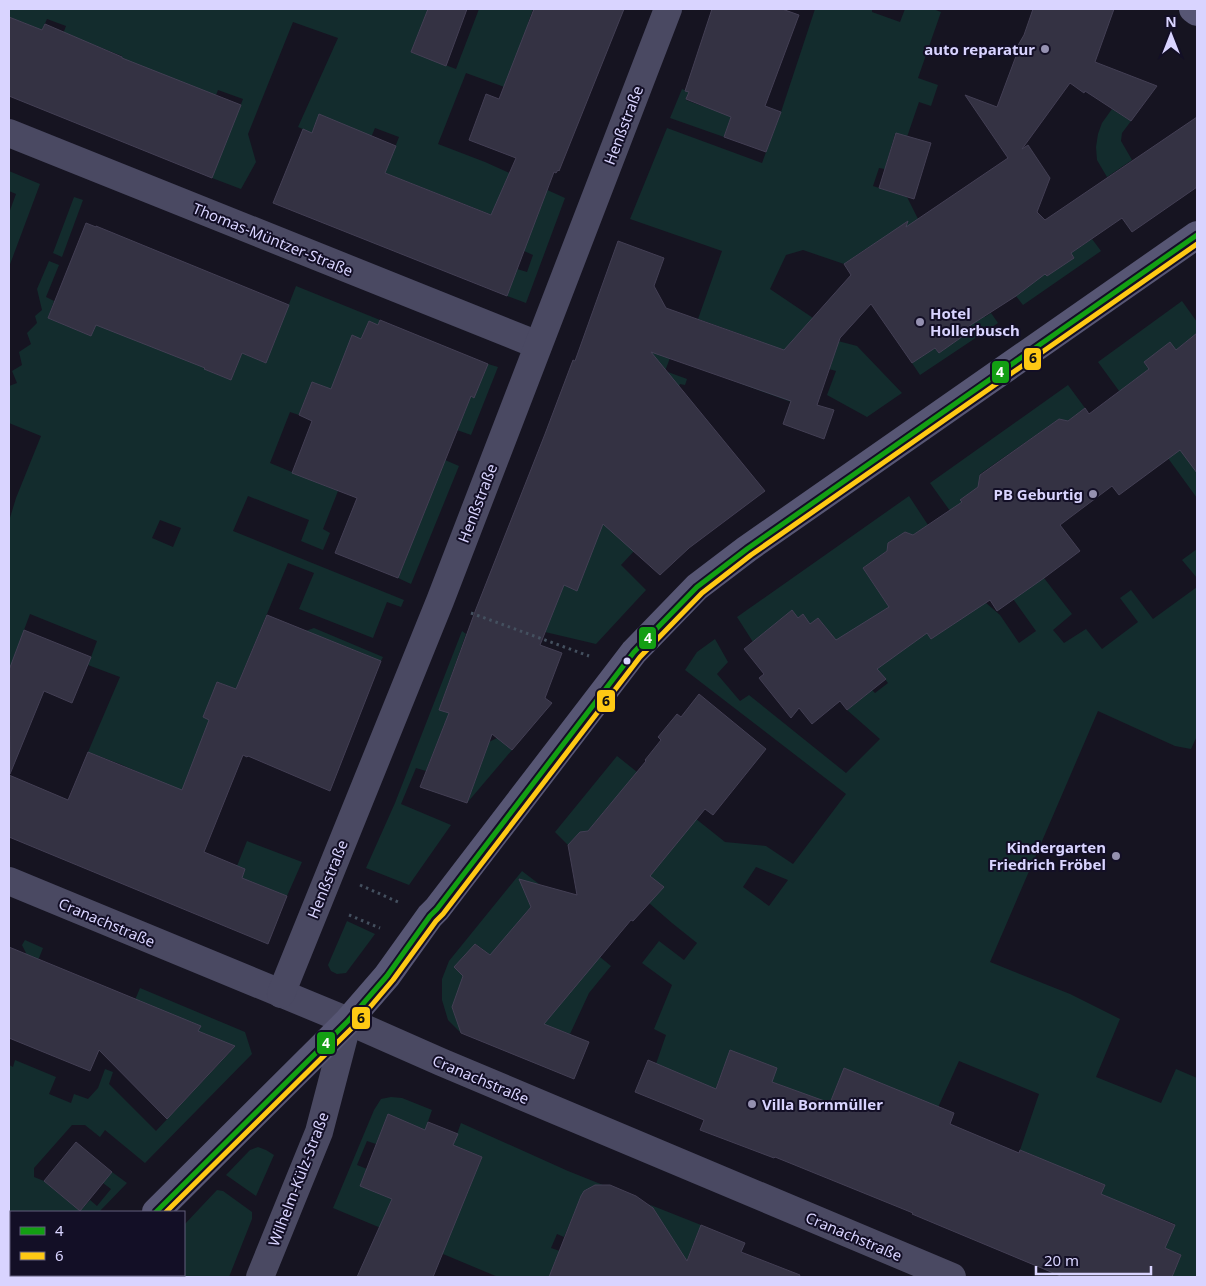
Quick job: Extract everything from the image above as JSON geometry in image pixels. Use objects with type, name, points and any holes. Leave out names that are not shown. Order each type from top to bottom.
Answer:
[{"type":"street","name":"Henßstraße","points":[[281,994],[440,602],[668,9]]},
{"type":"street","points":[[1193,9],[1197,12]]},
{"type":"street","name":"Thomas-Müntzer-Straße","points":[[9,133],[538,345]]},
{"type":"street","points":[[157,1211],[348,1021],[387,976],[430,916],[644,640],[697,587],[747,549],[1197,235]]},
{"type":"street","name":"Cranachstraße","points":[[9,881],[348,1021],[450,1066],[952,1277]]},
{"type":"street","name":"Wilhelm-Külz-Straße","points":[[260,1277],[319,1132],[348,1021]]},
{"type":"path","points":[[440,602],[586,654],[618,673]]},
{"type":"path","points":[[330,872],[430,916]]},
{"type":"path","points":[[318,903],[412,941]]},
{"type":"green space","points":[[9,9],[428,9],[411,52],[456,69],[479,9],[533,9],[528,23],[546,30],[521,93],[466,73],[438,144],[485,162],[565,198],[526,303],[507,296],[517,269],[527,272],[533,255],[524,251],[492,215],[385,173],[399,137],[375,128],[369,142],[319,115],[312,133],[298,127],[338,38],[293,22],[248,134],[256,162],[241,189],[212,178],[243,99],[218,90],[212,106],[118,68],[122,56],[89,43],[59,44],[66,26],[47,19],[42,30],[9,17]]},
{"type":"green space","points":[[815,9],[872,9],[872,12],[900,22],[905,9],[933,9],[941,12],[918,78],[938,85],[931,106],[919,102],[907,137],[895,134],[885,169],[879,168],[873,186],[907,197],[919,221],[864,250],[844,264],[803,250],[786,255],[770,289],[813,318],[838,341],[857,346],[902,393],[867,417],[827,395],[836,371],[829,369],[791,402],[739,383],[754,339],[698,319],[722,251],[630,219],[667,128],[762,163]]},
{"type":"green space","points":[[682,89],[689,92],[686,100],[702,106],[734,108],[724,137],[670,118]]},
{"type":"green space","points":[[1112,109],[1131,121],[1122,133],[1121,141],[1132,160],[1107,177],[1097,160],[1096,147],[1102,123]]},
{"type":"green space","points":[[9,171],[40,184],[9,267],[9,213],[16,194],[9,191]]},
{"type":"green space","points":[[74,197],[83,200],[62,257],[53,253]]},
{"type":"green space","points":[[1092,239],[1101,251],[1023,305],[1016,296],[1043,271],[1047,276],[1074,258],[1071,253]]},
{"type":"green space","points":[[49,261],[59,265],[46,297],[54,301],[48,318],[91,336],[104,304],[210,354],[204,369],[231,380],[242,353],[266,363],[296,286],[380,320],[378,325],[369,321],[361,339],[365,403],[312,382],[299,415],[290,412],[270,463],[338,491],[323,529],[330,533],[323,550],[301,541],[309,520],[248,496],[233,531],[404,600],[401,607],[387,602],[373,638],[299,609],[314,573],[288,563],[236,689],[217,682],[203,717],[222,725],[192,796],[88,752],[120,677],[88,665],[97,641],[30,614],[9,670],[9,521],[16,498],[41,436],[9,423],[9,386],[17,383],[12,371],[22,365],[19,352],[31,344],[27,333],[37,323],[35,316],[42,310],[37,289]],"holes":[[[160,520],[181,528],[173,547],[152,538]]]},
{"type":"green space","points":[[1182,301],[1197,322],[1197,333],[1176,350],[1144,362],[1149,369],[1129,384],[1197,470],[1197,498],[1098,362]]},
{"type":"green space","points":[[982,313],[985,317],[991,313],[998,323],[920,375],[912,363],[935,348],[939,353],[966,334],[961,327]]},
{"type":"green space","points":[[680,332],[665,371],[687,379],[685,385],[680,384],[663,431],[634,551],[621,565],[646,590],[596,644],[545,632],[564,585],[576,590],[636,361]]},
{"type":"green space","points":[[488,364],[498,367],[471,435],[457,430],[471,396],[474,397]]},
{"type":"green space","points":[[1068,385],[1085,408],[1068,421],[1059,419],[980,474],[978,487],[960,500],[1026,590],[1044,578],[1072,614],[1053,630],[1064,643],[1086,629],[1102,649],[1138,622],[1120,598],[1131,590],[1153,619],[1197,587],[1197,736],[1191,749],[1175,746],[1098,711],[990,962],[1070,994],[1120,1019],[1096,1077],[1161,1103],[1176,1069],[1197,1078],[1197,1277],[1172,1277],[1181,1255],[1165,1248],[1175,1224],[1138,1209],[1100,1198],[1105,1185],[1083,1175],[1078,1186],[1036,1169],[1040,1158],[1020,1150],[1039,1094],[959,1061],[907,1176],[844,1068],[808,1156],[799,1092],[772,1082],[730,1051],[704,1119],[682,1111],[695,1080],[656,1064],[666,1035],[654,1029],[672,985],[642,963],[659,941],[684,960],[697,943],[649,903],[663,887],[650,876],[612,802],[588,831],[580,832],[568,845],[555,832],[617,756],[725,842],[766,846],[793,864],[846,794],[685,670],[697,652],[715,639],[728,662],[717,674],[740,701],[749,695],[846,773],[880,739],[847,710],[872,690],[875,693],[888,683],[866,655],[855,664],[818,618],[810,624],[803,615],[798,618],[792,611],[753,642],[737,617],[909,496],[928,525],[913,535],[905,532],[888,543],[887,551],[863,568],[889,607],[883,611],[927,633],[931,639],[964,617],[978,596],[1000,615],[1019,643],[1036,631],[930,483]],"holes":[[[756,867],[788,880],[769,906],[743,887]]]},
{"type":"green space","points":[[445,460],[459,466],[411,584],[398,578]]},
{"type":"green space","points":[[1197,549],[1197,578],[1182,560]]},
{"type":"green space","points":[[314,628],[383,657],[381,661],[327,639],[303,632]]},
{"type":"green space","points":[[462,631],[466,634],[439,710],[449,713],[426,771],[416,768],[401,804],[451,825],[409,885],[366,868],[395,803]]},
{"type":"green space","points":[[497,738],[512,750],[467,803],[489,742]]},
{"type":"green space","points":[[247,841],[302,862],[287,896],[242,878],[245,869],[237,866]]},
{"type":"green space","points":[[522,871],[539,884],[527,898],[531,907],[511,931],[600,957],[611,966],[589,993],[570,1034],[534,1021],[531,987],[476,944],[454,967],[468,980],[452,1007],[461,1033],[448,1020],[442,1000],[442,979],[449,961]]},
{"type":"green space","points":[[347,921],[375,934],[346,973],[337,974],[331,971],[328,965]]},
{"type":"green space","points":[[25,940],[43,948],[9,1033],[9,997],[26,953],[22,945]]},
{"type":"green space","points":[[140,988],[245,1032],[252,1054],[145,1163],[105,1130],[100,1137],[85,1125],[72,1125],[34,1168],[34,1177],[44,1181],[80,1211],[10,1211],[10,1276],[24,1276],[9,1277],[9,1065],[13,1067],[15,1060],[56,1077],[49,1094],[71,1103],[74,1094],[88,1099],[98,1088],[105,1069],[113,1072],[109,1084],[156,1131],[230,1052],[220,1040],[198,1031],[200,1026],[135,1000]]},
{"type":"green space","points":[[391,1097],[402,1098],[432,1110],[425,1130],[388,1115],[376,1144],[367,1141],[357,1165],[367,1169],[360,1186],[454,1224],[482,1157],[453,1145],[461,1123],[603,1185],[595,1185],[584,1191],[564,1237],[557,1234],[551,1248],[560,1251],[549,1277],[498,1277],[333,1208],[374,1110],[381,1099]]},
{"type":"green space","points":[[258,1147],[274,1155],[256,1196],[226,1175],[250,1150]]},
{"type":"green space","points":[[112,1172],[127,1183],[100,1211],[80,1211],[90,1200],[97,1206],[111,1189],[103,1183]]},
{"type":"green space","points":[[217,1190],[223,1191],[252,1212],[252,1219],[229,1277],[135,1277],[185,1276],[185,1224]]},
{"type":"green space","points":[[648,1204],[701,1225],[686,1262],[682,1261],[676,1277],[636,1277],[657,1225],[656,1213]]},
{"type":"building","points":[[428,9],[467,9],[446,66],[411,52]]},
{"type":"building","points":[[534,9],[624,9],[559,171],[554,172],[507,296],[273,203],[303,129],[312,133],[319,114],[396,146],[385,173],[491,215],[516,158],[469,140],[486,94],[499,99]]},
{"type":"building","points":[[712,9],[782,9],[799,15],[765,106],[781,112],[766,152],[724,137],[731,117],[686,99],[689,92],[685,91]]},
{"type":"building","points":[[1033,9],[1114,9],[1095,62],[1157,86],[1131,121],[1070,83],[1022,149],[1028,145],[1050,178],[1037,212],[1045,220],[1197,117],[1197,187],[1132,232],[1122,218],[1071,253],[1074,258],[1047,276],[1045,274],[1016,296],[963,330],[966,334],[939,353],[935,348],[912,363],[871,304],[840,338],[817,405],[834,410],[824,439],[783,424],[791,401],[651,352],[765,491],[689,548],[660,575],[603,524],[577,591],[564,585],[540,645],[562,653],[545,698],[552,703],[512,750],[492,734],[467,803],[420,787],[449,713],[439,710],[476,609],[573,360],[575,361],[618,241],[664,258],[654,286],[666,308],[784,350],[851,275],[844,264],[908,221],[906,227],[1008,158],[965,95],[997,107],[1019,48],[1017,47],[1024,35]]},
{"type":"building","points":[[9,17],[42,30],[45,24],[122,58],[241,105],[212,178],[9,96]]},
{"type":"building","points":[[896,133],[931,143],[914,199],[879,188]]},
{"type":"building","points":[[86,223],[289,305],[266,363],[242,353],[231,380],[96,325],[91,336],[48,318]]},
{"type":"building","points":[[380,320],[488,364],[474,398],[471,396],[398,578],[335,553],[357,498],[292,473],[312,421],[299,415],[312,382],[331,389],[352,335],[361,339],[369,321],[378,325]]},
{"type":"building","points":[[1197,333],[1197,473],[1180,450],[1119,495],[1112,486],[1060,525],[1080,551],[1044,578],[997,611],[990,600],[931,639],[927,633],[877,669],[886,679],[847,710],[840,701],[812,724],[799,708],[791,718],[759,678],[764,674],[744,649],[792,610],[798,618],[803,614],[810,624],[818,618],[836,640],[889,607],[863,568],[887,551],[888,543],[905,532],[913,535],[962,502],[960,500],[978,487],[980,475],[1059,419],[1068,421],[1085,408],[1089,414],[1149,369],[1144,362],[1170,342],[1176,350]]},
{"type":"building","points":[[267,615],[381,661],[330,791],[243,755],[204,852],[245,869],[242,878],[287,896],[268,944],[9,837],[9,775],[68,800],[88,752],[182,790],[209,720],[203,717],[217,682],[236,689]]},
{"type":"building","points":[[24,630],[91,657],[72,703],[44,691],[10,774],[9,670]]},
{"type":"building","points":[[699,694],[766,749],[713,815],[705,809],[650,876],[664,887],[633,921],[631,920],[544,1024],[589,1042],[574,1079],[461,1033],[452,1007],[463,976],[454,967],[475,944],[490,955],[531,907],[519,879],[577,895],[568,845],[580,832],[588,831],[646,761],[661,740],[658,737],[677,714],[681,717]]},
{"type":"building","points":[[9,947],[201,1026],[198,1031],[235,1046],[167,1119],[99,1050],[90,1071],[9,1038]]},
{"type":"building","points":[[730,1050],[777,1068],[772,1082],[830,1103],[844,1068],[954,1113],[950,1124],[1019,1153],[1020,1150],[1105,1185],[1101,1194],[1175,1225],[1165,1248],[1181,1255],[1172,1277],[1063,1277],[775,1157],[700,1130],[704,1120],[635,1092],[648,1060],[716,1089]]},
{"type":"building","points":[[388,1114],[425,1130],[428,1122],[458,1134],[453,1145],[482,1157],[433,1277],[357,1277],[392,1199],[360,1186]]},
{"type":"building","points":[[76,1142],[112,1172],[80,1211],[44,1181]]},
{"type":"building","points":[[595,1185],[610,1185],[636,1196],[653,1208],[687,1261],[701,1225],[745,1243],[741,1252],[800,1275],[799,1277],[549,1277],[581,1196],[584,1191]]},
{"type":"transit line","name":"4","points":[[157,1211],[348,1021],[387,976],[430,916],[634,652],[697,587],[747,549],[1197,235]]},
{"type":"transit line","name":"6","points":[[167,1211],[354,1026],[393,980],[436,921],[640,657],[702,593],[751,555],[1197,244]]},
{"type":"place","name":"auto reparatur","points":[[1045,49]]},
{"type":"place","name":"Hotel Hollerbusch","points":[[920,322]]},
{"type":"place","name":"PB Geburtig","points":[[1093,494]]},
{"type":"place","name":"Kindergarten Friedrich Fröbel","points":[[1116,856]]},
{"type":"place","name":"Villa Bornmüller","points":[[752,1104]]}]
